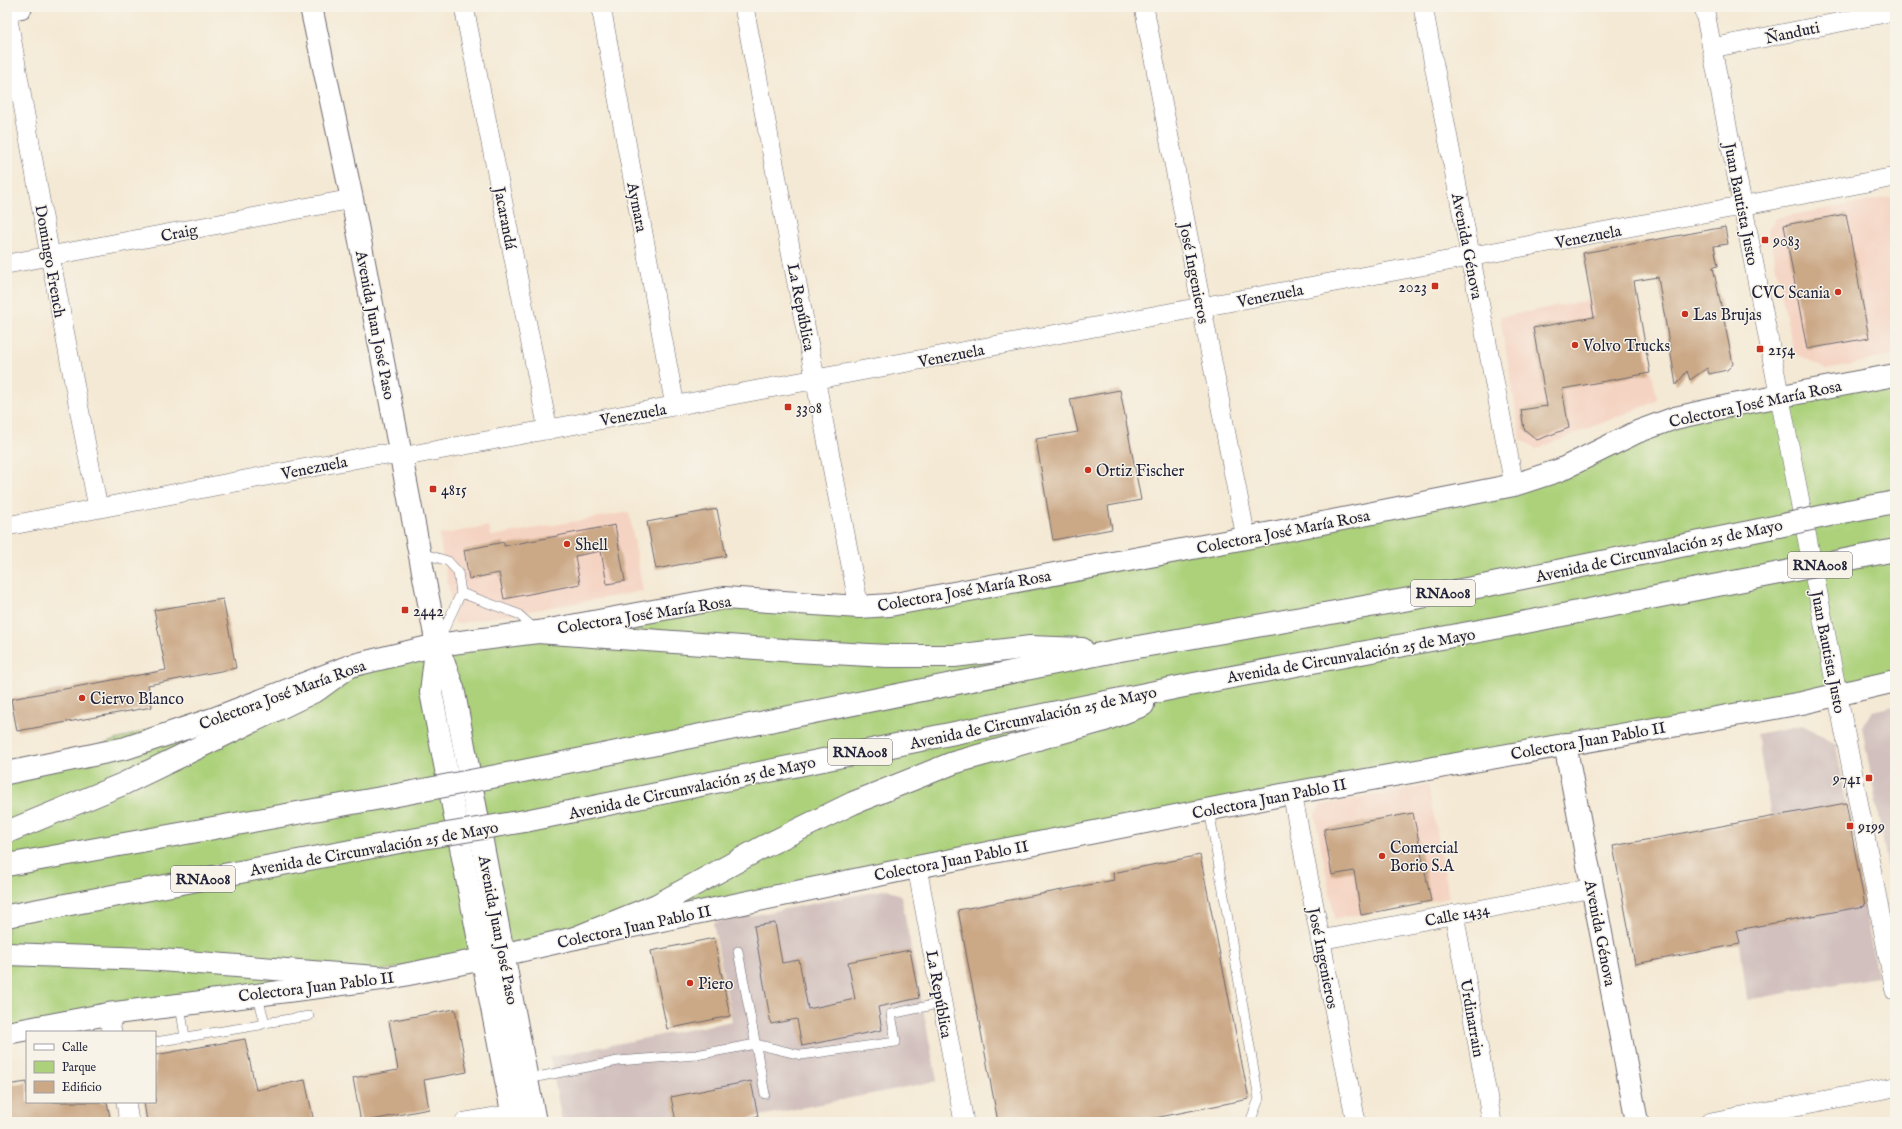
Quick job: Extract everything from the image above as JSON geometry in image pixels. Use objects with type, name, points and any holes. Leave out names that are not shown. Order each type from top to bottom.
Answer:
[{"type":"main road","points":[[7,10],[21,7]]},
{"type":"main road","name":"Avenida Juan José Paso","points":[[311,7],[352,199],[437,645],[453,688],[535,1122]]},
{"type":"main road","name":"Colectora José María Rosa","points":[[7,773],[126,748],[162,737],[350,666],[437,645],[538,632],[724,598],[859,607],[890,605],[1246,538],[1514,485],[1560,470],[1637,432],[1675,418],[1781,396],[1895,375]]},
{"type":"main road","name":"Avenida de Circunvalación 25 de Mayo","points":[[7,865],[518,772],[1115,651],[1483,586],[1895,502]]},
{"type":"main road","name":"Avenida de Circunvalación 25 de Mayo","points":[[7,916],[399,842],[525,821],[1194,684],[1482,631],[1895,550]]},
{"type":"main road","points":[[538,632],[796,651],[887,656],[954,656],[1030,647],[1115,651]]},
{"type":"main road","name":"Avenida Juan José Paso","points":[[437,645],[431,692],[513,1118]]},
{"type":"main road","points":[[7,832],[130,781],[317,690],[350,666]]},
{"type":"main road","name":"Colectora Juan Pablo II","points":[[28,1031],[110,1023],[179,1004],[389,978],[917,867],[1209,809],[1565,744],[1802,703],[1895,681]]},
{"type":"main road","points":[[575,938],[657,905],[763,847],[853,803],[953,763],[1102,721],[1194,684]]},
{"type":"main road","name":"Avenida Génova","points":[[1565,744],[1638,1122]]},
{"type":"main road","points":[[7,954],[148,959],[389,978]]},
{"type":"main road","name":"Colectora Juan Pablo II","points":[[7,1033],[26,1031]]},
{"type":"street","name":"Jacarandá","points":[[464,7],[548,430]]},
{"type":"street","name":"Aymara","points":[[601,7],[675,406]]},
{"type":"street","name":"La República","points":[[744,7],[859,607]]},
{"type":"street","name":"José Ingenieros","points":[[1144,7],[1246,538]]},
{"type":"street","name":"Avenida Génova","points":[[1422,7],[1514,485]]},
{"type":"street","name":"Juan Bautista Justo","points":[[1704,7],[1742,207],[1781,396],[1837,695],[1895,991]]},
{"type":"street","name":"Ñanduti","points":[[1712,48],[1895,11]]},
{"type":"street","name":"Domingo French","points":[[7,14],[50,256],[98,508]]},
{"type":"street","name":"Venezuela","points":[[7,526],[380,454],[401,457],[548,430],[1742,207],[1895,177]]},
{"type":"street","name":"Craig","points":[[7,264],[352,199]]},
{"type":"street","name":"José Ingenieros","points":[[1292,793],[1356,1122]]},
{"type":"street","name":"La República","points":[[917,867],[964,1122]]},
{"type":"street","name":"Calle 1434","points":[[1320,940],[1593,888]]},
{"type":"street","name":"Urdinarrain","points":[[1454,914],[1492,1122]]},
{"type":"street","points":[[1711,1122],[1895,1087]]},
{"type":"street","points":[[126,1103],[129,1122]]},
{"type":"street","points":[[465,1122],[513,1118]]},
{"type":"lane","points":[[419,553],[448,561],[458,572],[461,593],[437,645]]},
{"type":"lane","points":[[461,593],[518,614],[538,632]]},
{"type":"lane","points":[[1209,809],[1259,1099],[1250,1122]]},
{"type":"lane","points":[[738,951],[766,1094]]},
{"type":"lane","points":[[257,994],[264,1023]]},
{"type":"lane","points":[[527,1079],[618,1061],[696,1055],[756,1044],[801,1056],[896,1042],[891,1014],[942,1003]]},
{"type":"lane","points":[[179,1004],[185,1037]]},
{"type":"lane","points":[[156,1042],[309,1016]]},
{"type":"shaded area","name":"CVC Scania","points":[[1895,196],[1895,355],[1827,369],[1794,353],[1768,230],[1776,218]]},
{"type":"shaded area","name":"Volvo Trucks","points":[[1627,245],[1657,398],[1655,402],[1536,449],[1521,439],[1500,317],[1591,300],[1583,253]]},
{"type":"shaded area","name":"Shell","points":[[629,512],[643,591],[455,624],[439,535],[489,526],[491,536]]},
{"type":"shaded area","points":[[1895,706],[1895,906],[1862,727],[1872,711]]},
{"type":"shaded area","points":[[1803,725],[1836,745],[1877,977],[1747,1000],[1740,944],[1635,964],[1613,846],[1771,817],[1757,734]]},
{"type":"shaded area","name":"Comercial Borio S.A","points":[[1428,785],[1449,898],[1335,919],[1315,814],[1321,805]]},
{"type":"shaded area","points":[[888,889],[901,896],[937,1081],[729,1122],[562,1122],[550,1057],[732,1021],[713,923]]},
{"type":"green space","points":[[1895,375],[1895,681],[575,938],[7,1033],[7,773],[21,770],[350,666],[724,598],[859,607],[1514,485],[1637,432]]},
{"type":"building","points":[[1846,214],[1869,338],[1807,349],[1784,225]]},
{"type":"building","points":[[1725,227],[1728,244],[1714,246],[1718,266],[1713,267],[1733,364],[1727,370],[1709,374],[1707,368],[1690,380],[1687,371],[1676,385],[1658,277],[1634,281],[1650,373],[1562,389],[1569,428],[1537,440],[1524,429],[1521,410],[1547,406],[1533,328],[1594,317],[1583,253]]},
{"type":"building","name":"Ortiz Fischer","points":[[1120,390],[1141,500],[1108,506],[1112,529],[1053,540],[1036,439],[1078,432],[1070,399]]},
{"type":"building","points":[[717,509],[726,556],[656,569],[647,522]]},
{"type":"building","points":[[615,525],[625,581],[607,584],[601,551],[575,556],[580,584],[504,599],[499,573],[469,579],[464,550],[504,542],[504,546]]},
{"type":"building","points":[[223,599],[236,668],[148,685],[152,707],[17,731],[11,699],[166,670],[154,610]]},
{"type":"building","points":[[1846,803],[1865,906],[1737,930],[1740,944],[1635,964],[1613,846]]},
{"type":"building","points":[[1413,813],[1431,901],[1361,915],[1354,871],[1332,875],[1324,829]]},
{"type":"building","points":[[1200,855],[1249,1099],[1150,1119],[1151,1122],[998,1122],[958,910],[1114,880],[1113,873]]},
{"type":"building","points":[[775,923],[782,963],[799,960],[808,1009],[855,999],[848,962],[910,950],[919,998],[878,1007],[882,1030],[802,1046],[797,1019],[771,1024],[754,926]]},
{"type":"building","name":"Piero","points":[[714,938],[730,1016],[667,1029],[651,951]]},
{"type":"building","points":[[455,1009],[467,1072],[424,1080],[429,1109],[361,1122],[353,1078],[398,1070],[389,1021]]},
{"type":"building","points":[[245,1039],[256,1090],[305,1080],[314,1122],[147,1122],[144,1103],[156,1103],[156,1055]]},
{"type":"building","points":[[751,1081],[758,1116],[729,1122],[676,1122],[671,1097]]},
{"type":"building","points":[[26,1082],[26,1103],[107,1103],[111,1122],[7,1122],[7,1085]]},
{"type":"place","name":"9083","points":[[1765,240]]},
{"type":"place","name":"2023","points":[[1435,286]]},
{"type":"place","name":"CVC Scania","points":[[1838,292]]},
{"type":"place","name":"Las Brujas","points":[[1685,314]]},
{"type":"place","name":"Volvo Trucks","points":[[1575,345]]},
{"type":"place","name":"2154","points":[[1760,349]]},
{"type":"place","name":"3308","points":[[788,407]]},
{"type":"place","name":"Ortiz Fischer","points":[[1088,470]]},
{"type":"place","name":"4815","points":[[433,489]]},
{"type":"place","name":"Shell","points":[[567,544]]},
{"type":"place","name":"2442","points":[[405,610]]},
{"type":"place","name":"Ciervo Blanco","points":[[82,698]]},
{"type":"place","name":"9741","points":[[1869,778]]},
{"type":"place","name":"9199","points":[[1850,826]]},
{"type":"place","name":"Comercial Borio S.A","points":[[1382,856]]},
{"type":"place","name":"Piero","points":[[690,983]]}]
